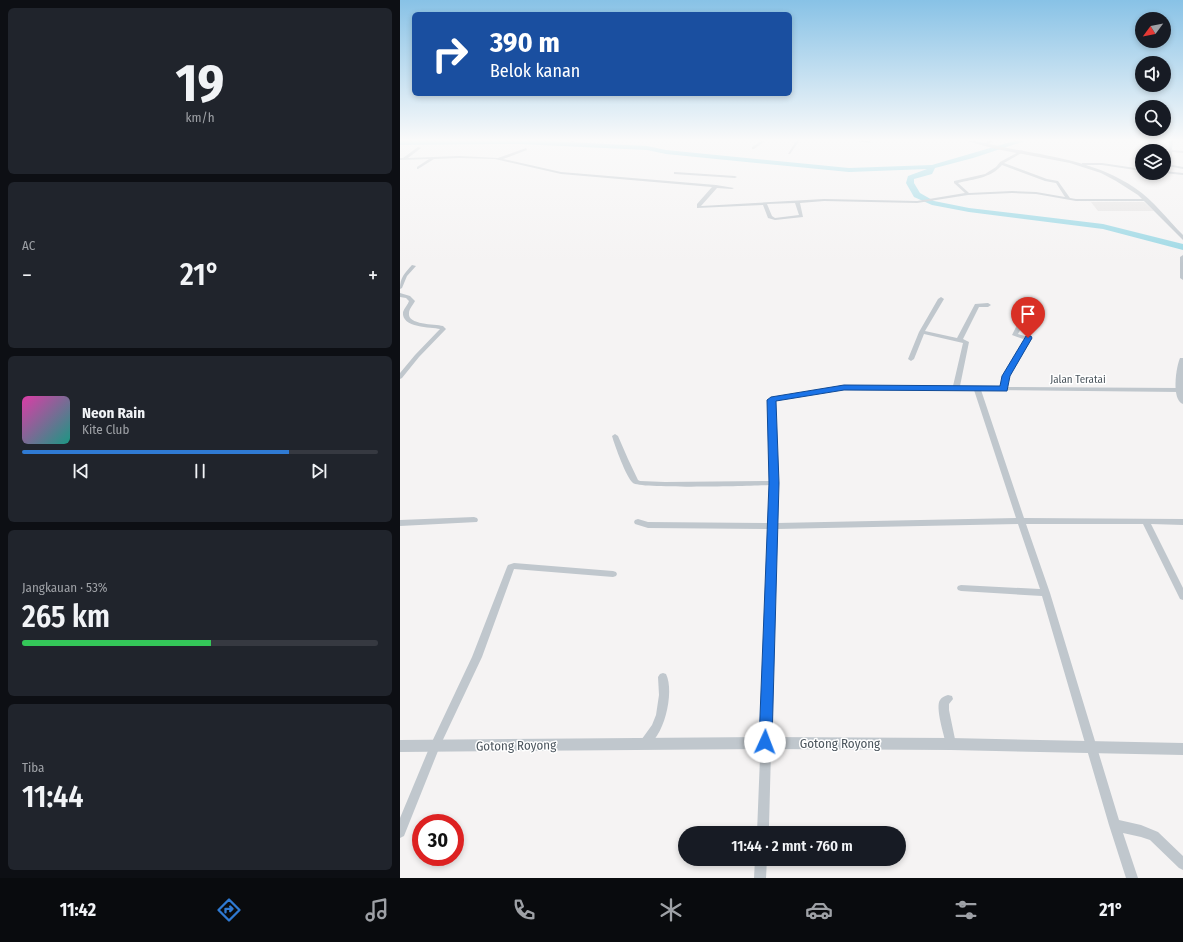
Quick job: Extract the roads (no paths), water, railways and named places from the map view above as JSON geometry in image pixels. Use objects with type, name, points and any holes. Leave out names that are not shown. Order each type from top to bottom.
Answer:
[{"type":"street","points":[[674,182],[732,188]]},
{"type":"street","points":[[955,182],[968,194]]},
{"type":"street","points":[[1058,182],[1069,199]]},
{"type":"street","points":[[1122,182],[1134,189],[1166,218],[1183,238]]},
{"type":"street","points":[[716,186],[699,205],[699,207],[824,200],[922,202],[968,194],[1023,192],[1069,199],[1145,200]]},
{"type":"street","points":[[764,203],[770,217],[775,218],[801,216],[797,201]]},
{"type":"street","points":[[1183,257],[1183,278]]},
{"type":"street","points":[[400,286],[403,276],[414,266]]},
{"type":"street","points":[[400,295],[408,297],[412,301],[406,314],[410,322],[441,327],[443,329],[417,356],[400,377]]},
{"type":"street","points":[[911,359],[922,332],[941,299]]},
{"type":"street","points":[[960,339],[977,304],[988,304]]},
{"type":"street","points":[[1004,389],[1006,376],[1029,339],[1015,335],[1023,319]]},
{"type":"street","points":[[922,332],[960,339],[967,342],[956,389]]},
{"type":"street","points":[[1183,360],[1179,390],[1183,401]]},
{"type":"street","name":"Jalan Teratai","points":[[774,483],[771,400],[844,387],[1179,390]]},
{"type":"street","points":[[977,389],[1046,593],[1132,878]]},
{"type":"street","points":[[615,436],[624,459],[633,477],[638,483],[774,483],[763,826]]},
{"type":"street","points":[[400,523],[474,520]]},
{"type":"street","points":[[638,522],[648,524],[773,526],[1021,521],[1183,522]]},
{"type":"street","points":[[1146,522],[1183,597]]},
{"type":"street","points":[[400,832],[435,746],[477,657],[511,567],[552,568],[614,574]]},
{"type":"street","points":[[961,588],[1046,593]]},
{"type":"street","points":[[644,743],[655,730],[660,718],[664,693],[663,677]]},
{"type":"street","points":[[948,699],[944,702],[944,710],[950,744]]},
{"type":"street","name":"Gotong Royong","points":[[400,746],[765,742],[1092,746],[1183,749]]},
{"type":"street","points":[[1115,825],[1141,831],[1154,836],[1183,864]]},
{"type":"street","points":[[760,878],[761,866]]},
{"type":"waterway","points":[[910,182],[917,195],[932,203],[969,210],[1103,227],[1183,247]]}]
